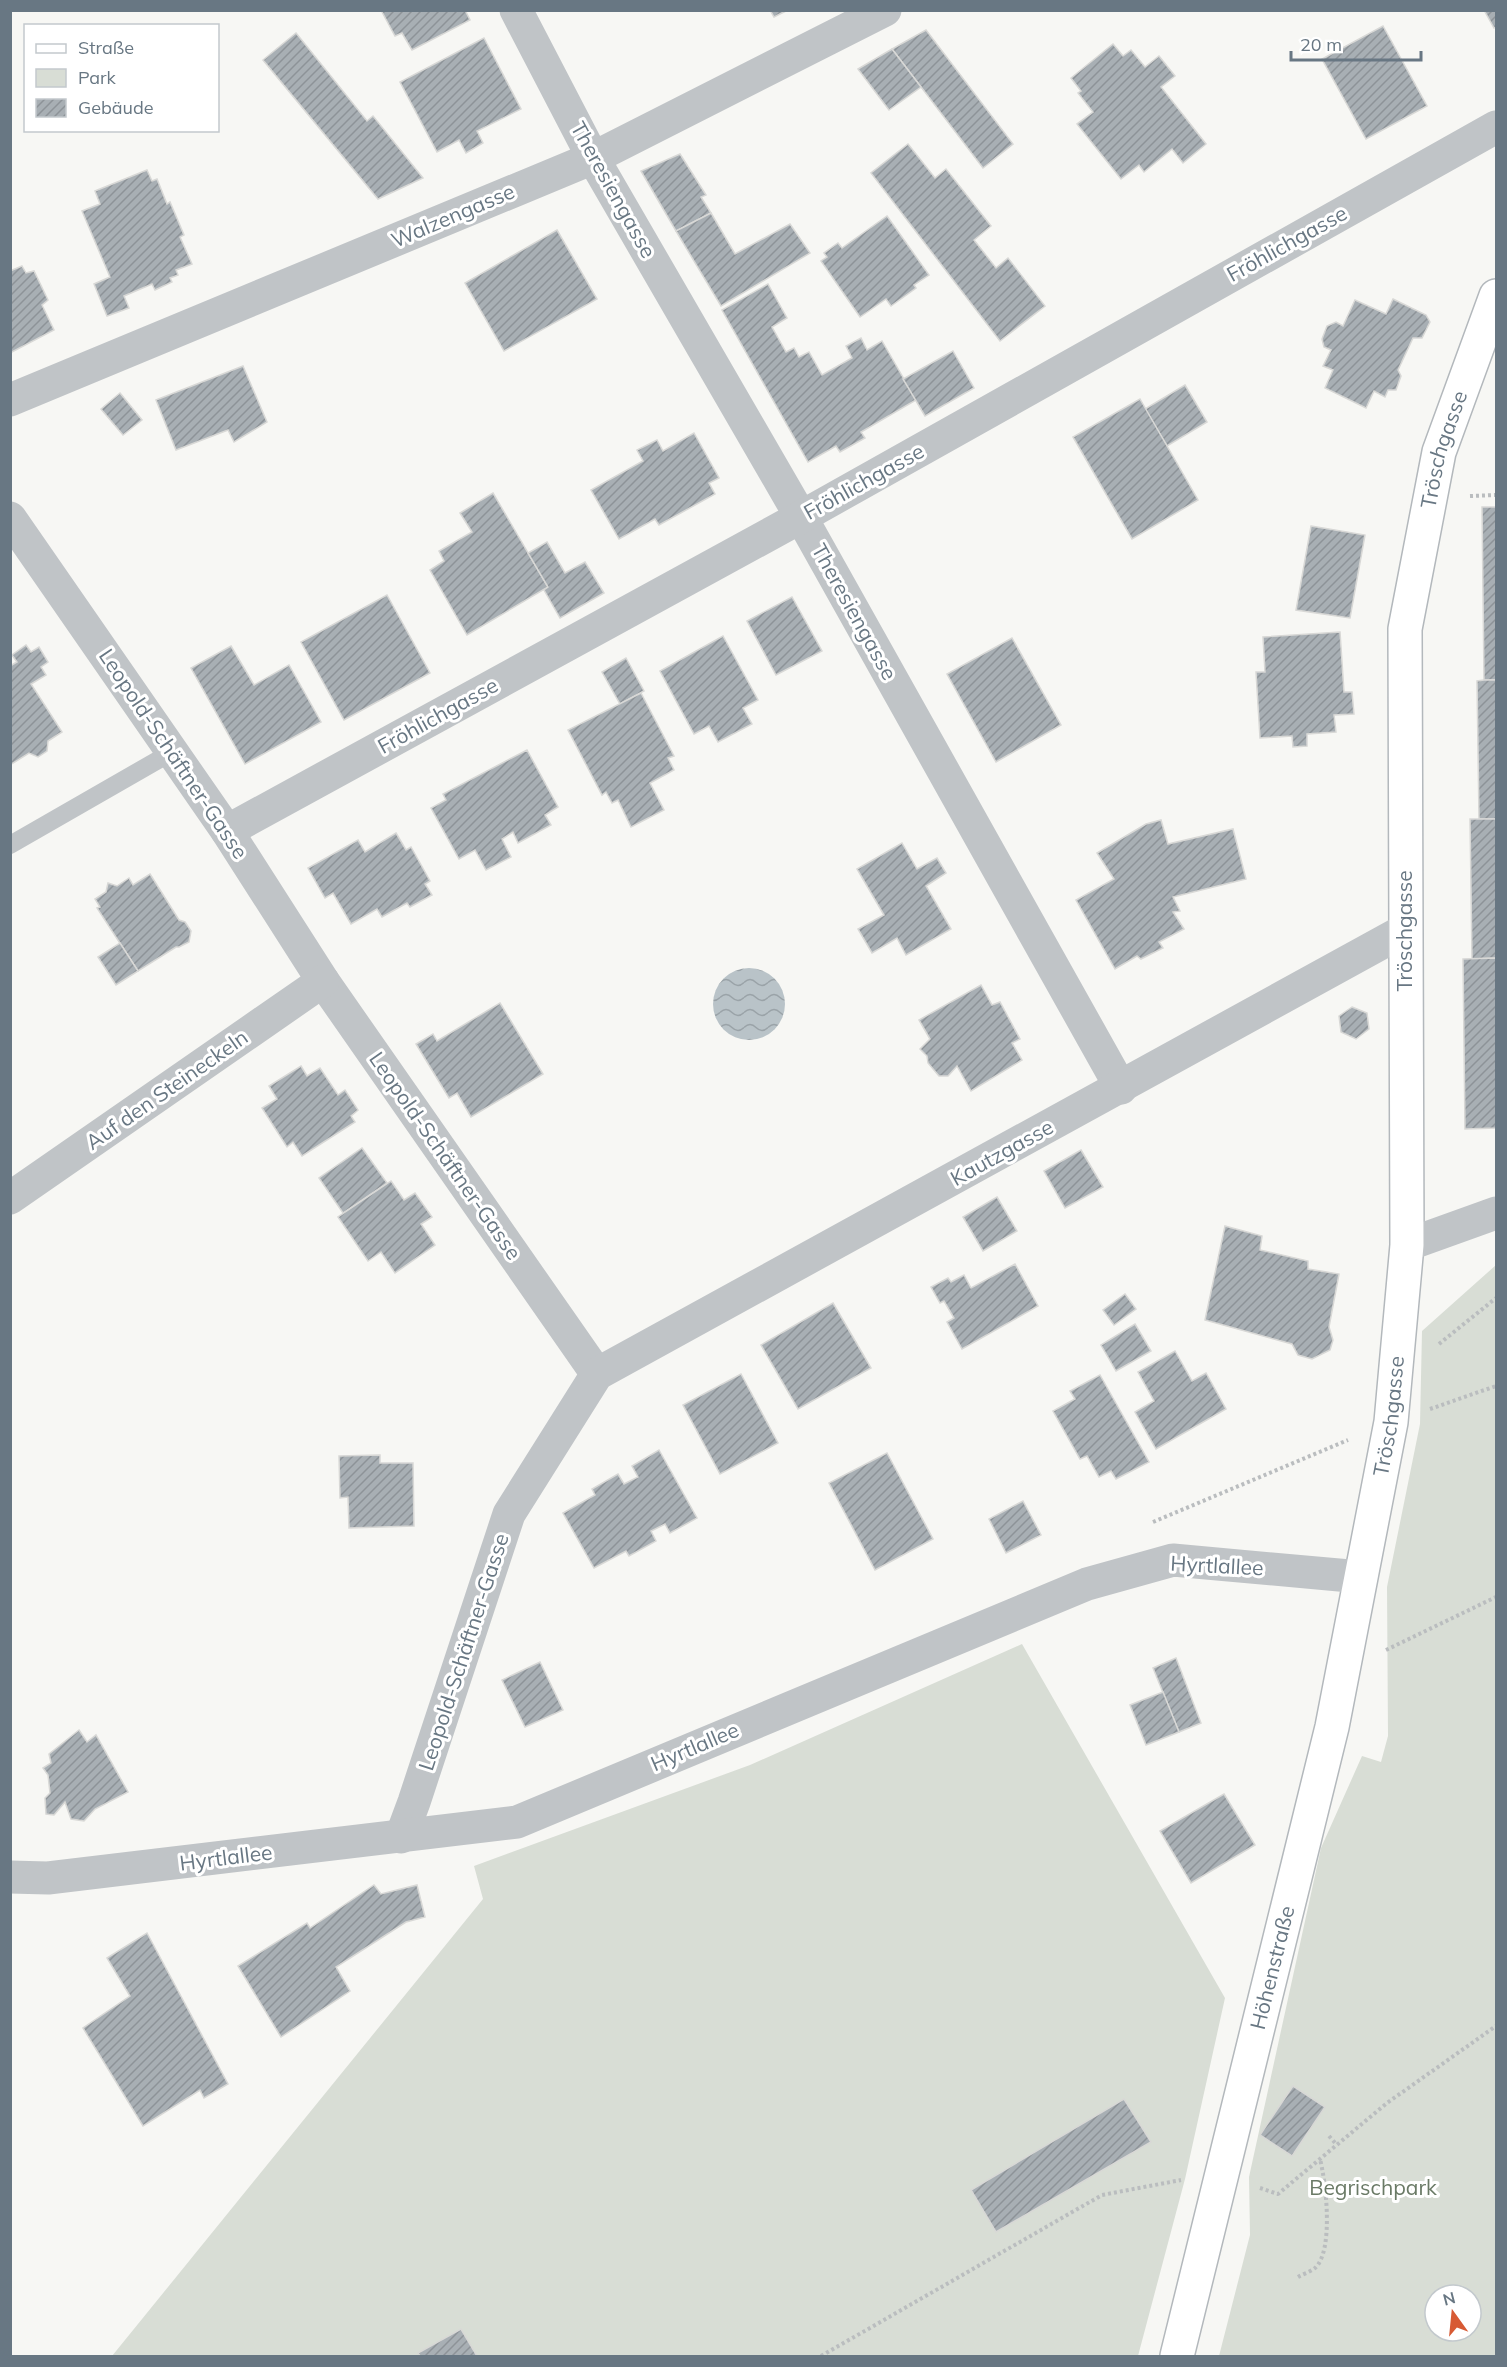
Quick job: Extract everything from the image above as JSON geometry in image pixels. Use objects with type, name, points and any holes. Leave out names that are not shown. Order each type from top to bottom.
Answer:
[{"type":"street","name":"Theresiengasse","points":[[516,10],[593,158],[801,517],[1121,1088]]},
{"type":"street","name":"Walzengasse","points":[[10,400],[593,158],[885,10]]},
{"type":"street","name":"Fröhlichgasse","points":[[227,831],[801,517],[1497,127]]},
{"type":"street","name":"Tröschgasse","points":[[1361,1577],[1391,1422],[1407,1245],[1405,629],[1439,453],[1497,296]]},
{"type":"street","name":"Leopold-Schäftner-Gasse","points":[[10,518],[227,831],[323,981],[597,1374],[509,1514],[401,1837]]},
{"type":"street","name":"Kautzgasse","points":[[597,1374],[1405,930]]},
{"type":"street","name":"Auf den Steineckeln","points":[[10,1198],[323,981]]},
{"type":"street","points":[[1407,1245],[1497,1213]]},
{"type":"street","name":"Hyrtlallee","points":[[10,1877],[48,1878],[517,1822],[1087,1584],[1173,1560],[1361,1577]]},
{"type":"street","name":"Höhenstraße","points":[[1177,2356],[1332,1727],[1361,1577]]},
{"type":"lane","points":[[10,845],[172,752]]},
{"type":"path","points":[[1434,1348],[1497,1298]]},
{"type":"path","points":[[1391,1422],[1497,1386]]},
{"type":"path","points":[[1343,1671],[1497,1597]]},
{"type":"path","points":[[821,2356],[1102,2195],[1222,2173],[1278,2194],[1387,2103],[1497,2026]]},
{"type":"path","points":[[1329,2136],[1337,2145]]},
{"type":"path","points":[[1298,2277],[1315,2268],[1321,2258],[1328,2218],[1325,2178],[1320,2159]]},
{"type":"green space","name":"Begrischpark","points":[[1496,1265],[1496,2356],[1219,2356],[1250,2235],[1249,2177],[1321,1848],[1362,1756],[1381,1762],[1388,1736],[1387,1587],[1420,1424],[1422,1331]]},
{"type":"green space","points":[[1022,1644],[1225,1998],[1185,2179],[1138,2356],[112,2356],[483,1899],[474,1866],[750,1765]]},
{"type":"water","points":[[749,968],[769,974],[779,984],[785,1004],[779,1024],[769,1034],[749,1040],[729,1034],[719,1024],[713,1004],[719,984],[729,974]]},
{"type":"building","points":[[381,10],[465,10],[470,20],[412,50],[402,33],[395,36]]},
{"type":"building","points":[[770,10],[788,10],[774,17]]},
{"type":"building","points":[[1484,10],[1496,10],[1496,27],[1494,28]]},
{"type":"building","points":[[1383,26],[1427,106],[1366,139],[1322,59]]},
{"type":"building","points":[[926,30],[1013,144],[983,168],[892,49]]},
{"type":"building","points":[[296,33],[367,121],[373,116],[423,178],[378,199],[263,60]]},
{"type":"building","points":[[484,38],[521,109],[477,131],[483,143],[466,153],[459,140],[437,152],[400,82]]},
{"type":"building","points":[[1113,44],[1123,56],[1131,50],[1145,67],[1159,56],[1175,76],[1161,87],[1206,144],[1183,163],[1172,149],[1144,172],[1139,165],[1121,179],[1077,124],[1093,112],[1078,93],[1081,91],[1071,78]]},
{"type":"building","points":[[892,49],[921,87],[889,110],[858,69]]},
{"type":"building","points":[[908,144],[935,178],[946,169],[991,226],[974,240],[996,268],[1008,258],[1045,306],[1000,341],[871,173]]},
{"type":"building","points":[[680,154],[706,195],[701,197],[711,213],[676,231],[641,171]]},
{"type":"building","points":[[147,170],[152,181],[157,179],[167,204],[170,202],[184,235],[180,237],[192,264],[176,270],[178,275],[170,278],[172,282],[155,290],[152,284],[124,296],[129,308],[107,316],[94,284],[110,277],[82,211],[100,204],[95,191]]},
{"type":"building","points":[[711,213],[735,254],[790,224],[810,253],[721,306],[676,231]]},
{"type":"building","points":[[887,216],[929,275],[914,285],[916,288],[891,306],[886,299],[860,317],[821,261],[827,257],[824,253],[838,243],[842,248]]},
{"type":"building","points":[[557,230],[597,299],[504,351],[465,283]]},
{"type":"building","points":[[22,266],[26,273],[34,271],[48,300],[42,305],[54,330],[10,353],[10,271]]},
{"type":"building","points":[[768,284],[787,318],[772,327],[786,352],[794,348],[799,357],[809,352],[822,375],[852,358],[846,346],[861,338],[867,350],[882,341],[916,400],[861,432],[865,438],[840,452],[836,446],[808,462],[722,310]]},
{"type":"building","points":[[1393,299],[1426,315],[1430,322],[1422,338],[1413,338],[1398,370],[1401,376],[1396,390],[1388,390],[1385,397],[1374,391],[1366,408],[1325,388],[1333,370],[1323,366],[1331,350],[1324,347],[1322,339],[1327,326],[1336,322],[1343,326],[1355,300],[1386,314]]},
{"type":"building","points":[[953,351],[974,388],[925,416],[903,379]]},
{"type":"building","points":[[243,366],[267,422],[234,442],[228,430],[176,450],[156,400]]},
{"type":"building","points":[[1185,385],[1207,422],[1167,446],[1145,409]]},
{"type":"building","points":[[120,393],[142,420],[123,435],[101,409]]},
{"type":"building","points":[[1140,399],[1198,500],[1132,539],[1073,437]]},
{"type":"building","points":[[694,433],[719,478],[709,483],[715,494],[659,525],[655,519],[619,539],[591,490],[643,461],[637,450],[657,440],[663,451]]},
{"type":"building","points":[[493,493],[548,587],[467,635],[430,570],[444,561],[439,551],[472,532],[460,513]]},
{"type":"building","points":[[1482,507],[1496,507],[1496,680],[1484,680]]},
{"type":"building","points":[[1311,526],[1365,535],[1350,618],[1296,610]]},
{"type":"building","points":[[547,542],[565,573],[585,562],[604,593],[560,618],[544,590],[548,587],[528,553]]},
{"type":"building","points":[[387,595],[430,673],[344,720],[301,642]]},
{"type":"building","points":[[792,597],[822,651],[776,675],[747,621]]},
{"type":"building","points":[[1340,632],[1344,692],[1352,692],[1354,714],[1334,715],[1336,732],[1307,734],[1307,746],[1293,747],[1292,736],[1260,738],[1256,672],[1265,672],[1263,637]]},
{"type":"building","points":[[723,636],[758,700],[743,708],[752,724],[718,742],[709,726],[694,734],[660,671]]},
{"type":"building","points":[[1012,638],[1061,725],[996,762],[947,674]]},
{"type":"building","points":[[26,645],[31,652],[39,647],[48,662],[41,667],[46,675],[31,684],[62,732],[48,741],[47,751],[38,757],[29,753],[10,765],[10,666],[17,662],[12,655]]},
{"type":"building","points":[[231,646],[254,685],[289,665],[321,722],[245,764],[191,668]]},
{"type":"building","points":[[626,658],[644,691],[620,704],[602,672]]},
{"type":"building","points":[[1496,680],[1496,819],[1479,819],[1477,681]]},
{"type":"building","points":[[641,693],[674,756],[668,758],[674,770],[650,783],[664,810],[631,827],[618,800],[612,803],[606,792],[602,795],[568,730]]},
{"type":"building","points":[[527,750],[558,807],[545,815],[551,825],[518,843],[513,832],[502,839],[511,857],[486,870],[475,850],[459,859],[431,808],[446,800],[443,794]]},
{"type":"building","points":[[1470,819],[1496,819],[1496,958],[1472,959]]},
{"type":"building","points":[[1161,820],[1168,844],[1233,829],[1246,879],[1173,897],[1180,911],[1173,912],[1184,929],[1159,942],[1163,948],[1141,959],[1137,956],[1115,969],[1076,900],[1114,879],[1097,853],[1146,824]]},
{"type":"building","points":[[396,833],[406,850],[411,847],[430,881],[425,884],[432,895],[410,907],[407,903],[382,917],[377,909],[351,924],[333,893],[325,898],[308,868],[358,840],[365,852]]},
{"type":"building","points":[[902,843],[917,869],[937,858],[946,873],[926,886],[951,929],[906,955],[897,938],[872,953],[858,929],[884,915],[857,869]]},
{"type":"building","points":[[150,874],[179,920],[185,922],[191,931],[189,942],[176,947],[138,971],[97,908],[100,907],[95,899],[106,892],[108,883],[117,886],[129,878],[133,885]]},
{"type":"building","points":[[120,943],[138,971],[116,985],[98,957]]},
{"type":"building","points":[[1496,958],[1496,1128],[1465,1129],[1463,959]]},
{"type":"building","points":[[981,985],[992,1005],[1000,1002],[1020,1039],[1012,1043],[1022,1060],[971,1091],[957,1066],[948,1076],[939,1076],[928,1063],[927,1056],[920,1049],[930,1039],[919,1020]]},
{"type":"building","points":[[500,1003],[543,1074],[471,1117],[457,1093],[449,1098],[416,1044],[433,1034],[437,1041]]},
{"type":"building","points":[[1352,1007],[1367,1013],[1369,1029],[1356,1039],[1341,1032],[1339,1016]]},
{"type":"building","points":[[301,1066],[307,1076],[320,1068],[338,1095],[345,1090],[358,1110],[351,1116],[355,1122],[302,1156],[293,1142],[287,1147],[262,1108],[277,1099],[269,1086]]},
{"type":"building","points":[[362,1148],[387,1183],[343,1213],[319,1178]]},
{"type":"building","points":[[1081,1150],[1103,1187],[1065,1208],[1044,1171]]},
{"type":"building","points":[[391,1181],[404,1200],[415,1193],[432,1217],[421,1224],[435,1245],[395,1273],[381,1252],[368,1261],[338,1217]]},
{"type":"building","points":[[997,1197],[1017,1231],[983,1251],[963,1217]]},
{"type":"building","points":[[1225,1226],[1262,1236],[1260,1250],[1308,1261],[1308,1269],[1339,1274],[1329,1327],[1333,1340],[1330,1350],[1312,1359],[1298,1355],[1292,1344],[1205,1320]]},
{"type":"building","points":[[1015,1264],[1038,1306],[962,1349],[947,1322],[954,1318],[944,1301],[940,1303],[931,1287],[948,1278],[951,1282],[964,1275],[971,1288]]},
{"type":"building","points":[[1125,1294],[1136,1309],[1114,1325],[1103,1310]]},
{"type":"building","points":[[833,1303],[871,1368],[798,1409],[761,1345]]},
{"type":"building","points":[[1135,1324],[1151,1351],[1116,1371],[1101,1345]]},
{"type":"building","points":[[1175,1351],[1192,1381],[1206,1373],[1226,1409],[1156,1449],[1135,1412],[1154,1401],[1138,1372]]},
{"type":"building","points":[[741,1374],[778,1443],[720,1474],[683,1405]]},
{"type":"building","points":[[1100,1375],[1149,1462],[1116,1479],[1111,1471],[1099,1477],[1087,1456],[1080,1459],[1053,1411],[1075,1399],[1070,1391]]},
{"type":"building","points":[[659,1450],[697,1518],[670,1533],[665,1524],[651,1531],[656,1541],[629,1556],[626,1551],[594,1568],[563,1513],[595,1495],[592,1489],[618,1474],[624,1484],[638,1477],[632,1466]]},
{"type":"building","points":[[887,1453],[933,1539],[875,1570],[829,1483]]},
{"type":"building","points":[[380,1455],[380,1463],[413,1463],[414,1526],[349,1528],[348,1497],[340,1498],[339,1456]]},
{"type":"building","points":[[1023,1501],[1041,1535],[1006,1553],[989,1519]]},
{"type":"building","points":[[1176,1658],[1201,1723],[1179,1732],[1153,1668]]},
{"type":"building","points":[[540,1662],[563,1710],[525,1727],[502,1680]]},
{"type":"building","points":[[1163,1692],[1179,1732],[1146,1745],[1130,1705]]},
{"type":"building","points":[[79,1730],[87,1742],[96,1735],[128,1792],[95,1809],[84,1821],[71,1819],[65,1802],[54,1815],[46,1814],[45,1798],[50,1793],[48,1775],[43,1768],[51,1763],[49,1754]]},
{"type":"building","points":[[1224,1794],[1255,1845],[1191,1883],[1160,1831]]},
{"type":"building","points":[[374,1885],[381,1894],[417,1885],[425,1917],[406,1922],[336,1967],[350,1991],[281,2037],[238,1966],[307,1923],[310,1928]]},
{"type":"building","points":[[147,1933],[228,2084],[204,2098],[200,2090],[143,2126],[83,2028],[130,1996],[107,1958]]},
{"type":"building","points":[[1293,2086],[1325,2107],[1292,2156],[1260,2135]]},
{"type":"building","points":[[1124,2099],[1151,2142],[996,2232],[971,2190]]},
{"type":"building","points":[[461,2329],[477,2356],[420,2356],[418,2353]]}]
